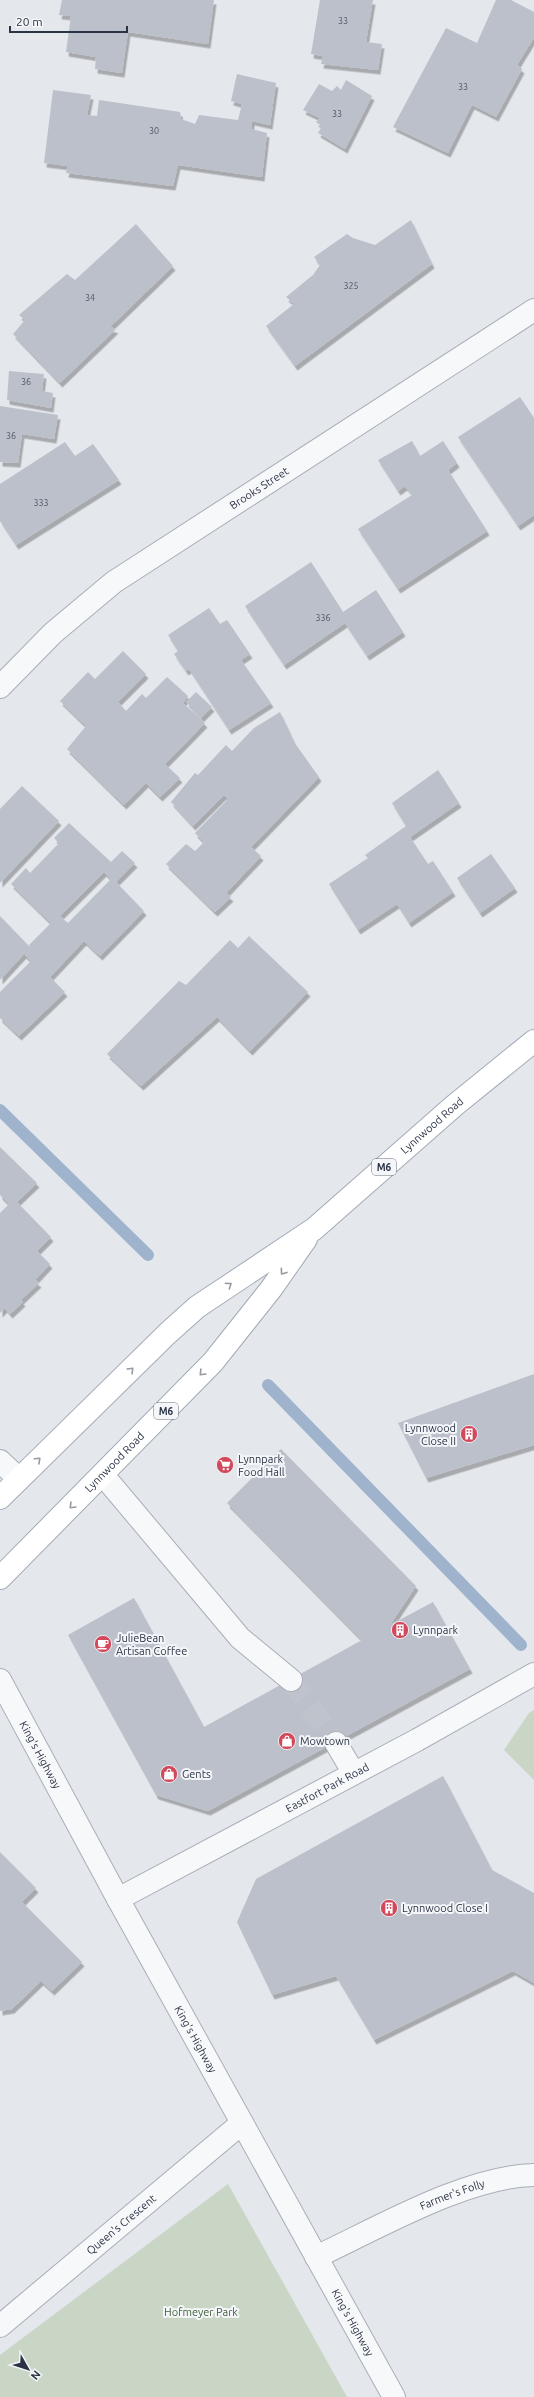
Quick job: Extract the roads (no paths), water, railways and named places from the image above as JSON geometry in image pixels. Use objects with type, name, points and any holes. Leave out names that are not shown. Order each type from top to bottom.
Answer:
[{"type":"main road","name":"Lynnwood Road","points":[[0,1498],[18,1478],[197,1307],[314,1229],[455,1105],[534,1042]]},
{"type":"main road","name":"Lynnwood Road","points":[[0,1578],[213,1362],[271,1289],[314,1229]]},
{"type":"street","name":"Brooks Street","points":[[0,688],[53,633],[114,582],[534,310]]},
{"type":"street","points":[[0,1461],[18,1478]]},
{"type":"street","points":[[103,1475],[240,1638],[291,1680]]},
{"type":"street","name":"Eastfort Park Road","points":[[118,1899],[353,1772],[417,1740],[534,1674]]},
{"type":"street","name":"King's Highway","points":[[0,1680],[118,1899],[394,2397]]},
{"type":"street","points":[[336,1743],[353,1772]]},
{"type":"street","name":"Queen's Crescent","points":[[0,2326],[242,2122]]},
{"type":"street","name":"Farmer's Folly","points":[[316,2257],[469,2187],[512,2175],[534,2175]]},
{"type":"waterway","points":[[0,1110],[148,1255]]},
{"type":"waterway","points":[[268,1385],[521,1645]]},
{"type":"tunnel","points":[[291,1680],[336,1743]]},
{"type":"place","name":"Lynnwood Close II","points":[[469,1434]]},
{"type":"place","name":"Lynnpark Food Hall","points":[[225,1465]]},
{"type":"place","name":"Lynnpark","points":[[400,1630]]},
{"type":"place","name":"JulieBean Artisan Coffee","points":[[103,1644]]},
{"type":"place","name":"Mowtown","points":[[287,1741]]},
{"type":"place","name":"Gents","points":[[169,1774]]},
{"type":"place","name":"Lynnwood Close I","points":[[389,1908]]},
{"type":"park label","name":"Hofmeyer Park","points":[[201,2312]]}]
